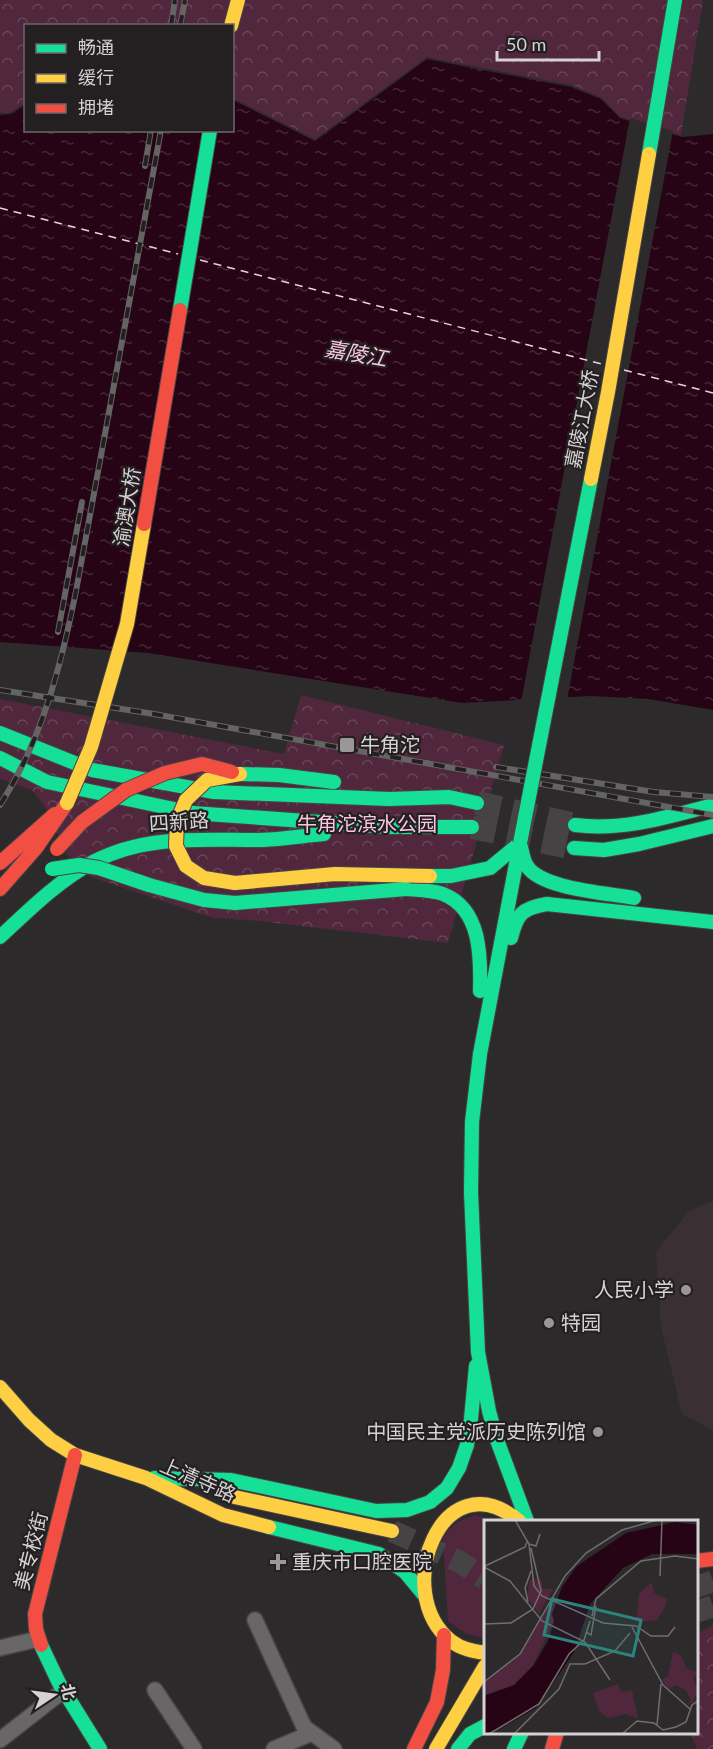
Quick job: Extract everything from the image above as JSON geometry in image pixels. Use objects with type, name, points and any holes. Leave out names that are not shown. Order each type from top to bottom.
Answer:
[{"type":"main road","points":[[232,24],[238,0]]},
{"type":"main road","name":"嘉陵江大桥","points":[[480,1054],[608,392],[675,0]]},
{"type":"main road","name":"渝澳大桥","points":[[30,873],[44,841],[67,803],[91,747],[128,624],[210,132]]},
{"type":"main road","points":[[0,733],[92,770],[214,792],[389,798],[449,797]]},
{"type":"main road","points":[[0,758],[47,782],[193,813],[389,827],[472,827]]},
{"type":"main road","points":[[0,898],[57,849],[82,822],[126,790],[165,773],[202,764],[240,774]]},
{"type":"main road","points":[[477,803],[449,797],[279,775],[240,774],[207,780],[186,800],[177,821],[176,846],[186,866],[204,878],[235,883],[335,874],[451,876],[490,868],[520,843],[527,866],[539,877],[557,884],[648,900]]},
{"type":"main road","points":[[0,863],[67,803]]},
{"type":"main road","points":[[575,825],[600,828],[654,821],[713,805]]},
{"type":"main road","points":[[574,848],[604,850],[713,826]]},
{"type":"main road","name":"四新路","points":[[0,937],[92,862],[123,849],[155,841],[190,838],[258,840],[389,827]]},
{"type":"main road","points":[[516,864],[526,884],[540,892],[557,895],[627,897]]},
{"type":"main road","points":[[0,889],[30,873],[79,865],[99,868],[204,900],[235,903],[405,889],[441,893],[460,903],[470,918],[481,955],[480,1054],[472,1122],[471,1192],[478,1352],[497,1440],[527,1520]]},
{"type":"main road","points":[[480,1054],[515,920],[526,908],[535,905],[557,904],[713,922]]},
{"type":"main road","points":[[146,1478],[231,1480],[376,1511],[389,1513],[417,1509],[440,1496],[458,1475],[470,1419],[478,1352]]},
{"type":"main road","name":"上清寺路","points":[[0,1387],[5,1404],[51,1440],[75,1455],[146,1478],[223,1515],[379,1554],[405,1572],[425,1596]]},
{"type":"main road","name":"美专校街","points":[[75,1455],[34,1624],[42,1651],[100,1749]]},
{"type":"main road","points":[[146,1478],[392,1531]]},
{"type":"main road","points":[[484,1653],[457,1646],[434,1623],[425,1596],[424,1567],[431,1542],[446,1518],[469,1503],[494,1503],[518,1520]]},
{"type":"main road","points":[[698,1561],[713,1559]]},
{"type":"main road","points":[[414,1749],[437,1702],[443,1670],[444,1635]]},
{"type":"main road","points":[[436,1749],[484,1668]]},
{"type":"main road","points":[[458,1749],[470,1734],[484,1727]]},
{"type":"main road","points":[[510,1734],[513,1749]]},
{"type":"main road","points":[[513,1749],[521,1734]]},
{"type":"main road","points":[[552,1749],[556,1734]]},
{"type":"street","points":[[255,1620],[304,1726],[334,1749]]},
{"type":"street","points":[[0,1648],[38,1639]]},
{"type":"street","points":[[0,1740],[64,1690]]},
{"type":"street","points":[[156,1690],[194,1749]]},
{"type":"street","points":[[274,1749],[312,1733]]},
{"type":"shaded area","name":"人民小学","points":[[713,1201],[713,1430],[682,1414],[661,1327],[656,1252],[689,1211]]},
{"type":"green space","points":[[0,0],[703,0],[681,135],[620,117],[602,98],[572,85],[427,57],[315,139],[234,98],[234,24],[24,24],[24,104],[11,112],[0,113]]},
{"type":"green space","name":"牛角沱滨水公园","points":[[301,695],[504,745],[448,943],[249,920],[213,918],[91,877],[66,853],[45,807],[32,790],[0,779],[0,699],[284,754]]},
{"type":"green space","points":[[475,1515],[492,1520],[484,1520],[484,1638],[466,1634],[448,1621],[443,1537],[455,1523]]},
{"type":"green space","points":[[713,1625],[713,1749],[697,1749],[690,1734],[698,1734],[698,1633]]},
{"type":"water","name":"嘉陵江","points":[[427,59],[571,87],[601,99],[620,118],[682,137],[713,134],[713,710],[648,699],[591,696],[462,703],[148,653],[0,642],[0,115],[11,114],[24,106],[24,132],[234,132],[234,100],[315,141]]},
{"type":"pier","points":[[630,118],[673,131],[567,700],[521,702]]},
{"type":"ferry route","points":[[0,208],[178,254]]},
{"type":"ferry route","points":[[200,260],[602,364]]},
{"type":"ferry route","points":[[624,370],[713,393]]},
{"type":"tunnel","points":[[477,803],[575,825]]},
{"type":"tunnel","points":[[472,827],[574,848]]},
{"type":"tunnel","points":[[392,1531],[460,1562],[484,1578]]},
{"type":"tunnel","points":[[698,1586],[713,1581]]},
{"type":"tunnel","points":[[698,1611],[713,1606]]},
{"type":"railway","points":[[171,24],[175,0]]},
{"type":"railway","points":[[180,24],[185,0]]},
{"type":"railway","points":[[145,166],[151,132]]},
{"type":"railway","points":[[0,805],[15,780],[39,728],[64,647],[161,132]]},
{"type":"railway","points":[[58,632],[82,502]]},
{"type":"railway","points":[[0,690],[154,714],[713,815]]},
{"type":"railway","points":[[496,767],[654,792],[713,797]]},
{"type":"traffic: fast","points":[[649,154],[675,0]]},
{"type":"traffic: fast","points":[[180,310],[210,132]]},
{"type":"traffic: fast","points":[[520,843],[591,479]]},
{"type":"traffic: fast","points":[[0,733],[92,770],[214,792],[389,799],[449,797],[477,803]]},
{"type":"traffic: fast","points":[[0,758],[47,782],[193,813],[389,827],[472,827]]},
{"type":"traffic: fast","points":[[240,774],[279,775],[334,782]]},
{"type":"traffic: fast","points":[[575,825],[628,824],[713,805]]},
{"type":"traffic: fast","points":[[574,848],[604,850],[713,826]]},
{"type":"traffic: fast","points":[[0,937],[44,896],[80,870],[112,853],[132,847],[172,841],[264,840],[324,834]]},
{"type":"traffic: fast","points":[[520,843],[480,1054],[472,1122],[471,1192],[478,1352],[497,1440],[527,1520]]},
{"type":"traffic: fast","points":[[520,843],[527,866],[546,880],[576,889],[634,898]]},
{"type":"traffic: fast","points":[[430,876],[451,876],[490,868],[520,843]]},
{"type":"traffic: fast","points":[[52,869],[79,865],[99,868],[204,900],[235,903],[406,889]]},
{"type":"traffic: fast","points":[[406,889],[443,894],[456,901],[465,911],[472,922],[479,949],[480,991]]},
{"type":"traffic: fast","points":[[511,938],[518,918],[526,910],[547,904],[713,922]]},
{"type":"traffic: fast","points":[[154,1478],[231,1480],[376,1511],[407,1510],[430,1502],[447,1488],[459,1468],[467,1445],[476,1366]]},
{"type":"traffic: fast","points":[[269,1527],[379,1554],[405,1572],[425,1596]]},
{"type":"traffic: fast","points":[[41,1645],[59,1683],[100,1749]]},
{"type":"traffic: fast","points":[[458,1749],[470,1734],[484,1727]]},
{"type":"traffic: fast","points":[[514,1749],[521,1734]]},
{"type":"traffic: slow","points":[[232,24],[238,0]]},
{"type":"traffic: slow","points":[[591,479],[649,154]]},
{"type":"traffic: slow","points":[[67,803],[91,747],[127,624],[144,524]]},
{"type":"traffic: slow","points":[[240,774],[207,780],[186,800],[177,821],[176,846],[186,866],[204,878],[235,883],[335,874],[430,876]]},
{"type":"traffic: slow","points":[[0,1387],[29,1420],[51,1440],[75,1455],[146,1478],[223,1515],[269,1527]]},
{"type":"traffic: slow","points":[[230,1496],[392,1531]]},
{"type":"traffic: slow","points":[[484,1653],[455,1644],[433,1619],[425,1593],[425,1565],[433,1539],[448,1518],[467,1506],[491,1506],[517,1520]]},
{"type":"traffic: slow","points":[[436,1749],[484,1668]]},
{"type":"traffic: jam","points":[[144,524],[180,310]]},
{"type":"traffic: jam","points":[[57,849],[82,822],[126,790],[165,773],[202,764],[232,772]]},
{"type":"traffic: jam","points":[[0,889],[36,848],[67,803]]},
{"type":"traffic: jam","points":[[0,863],[55,814]]},
{"type":"traffic: jam","points":[[41,1645],[36,1629],[35,1614],[75,1455]]},
{"type":"traffic: jam","points":[[698,1561],[713,1559]]},
{"type":"traffic: jam","points":[[414,1749],[437,1702],[443,1670],[444,1635]]},
{"type":"traffic: jam","points":[[552,1749],[556,1734]]},
{"type":"place","name":"牛角沱","points":[[347,745]]},
{"type":"place","name":"人民小学","points":[[686,1290]]},
{"type":"place","name":"特园","points":[[549,1323]]},
{"type":"place","name":"中国民主党派历史陈列馆","points":[[598,1432]]},
{"type":"place","name":"重庆市口腔医院","points":[[278,1562]]}]
